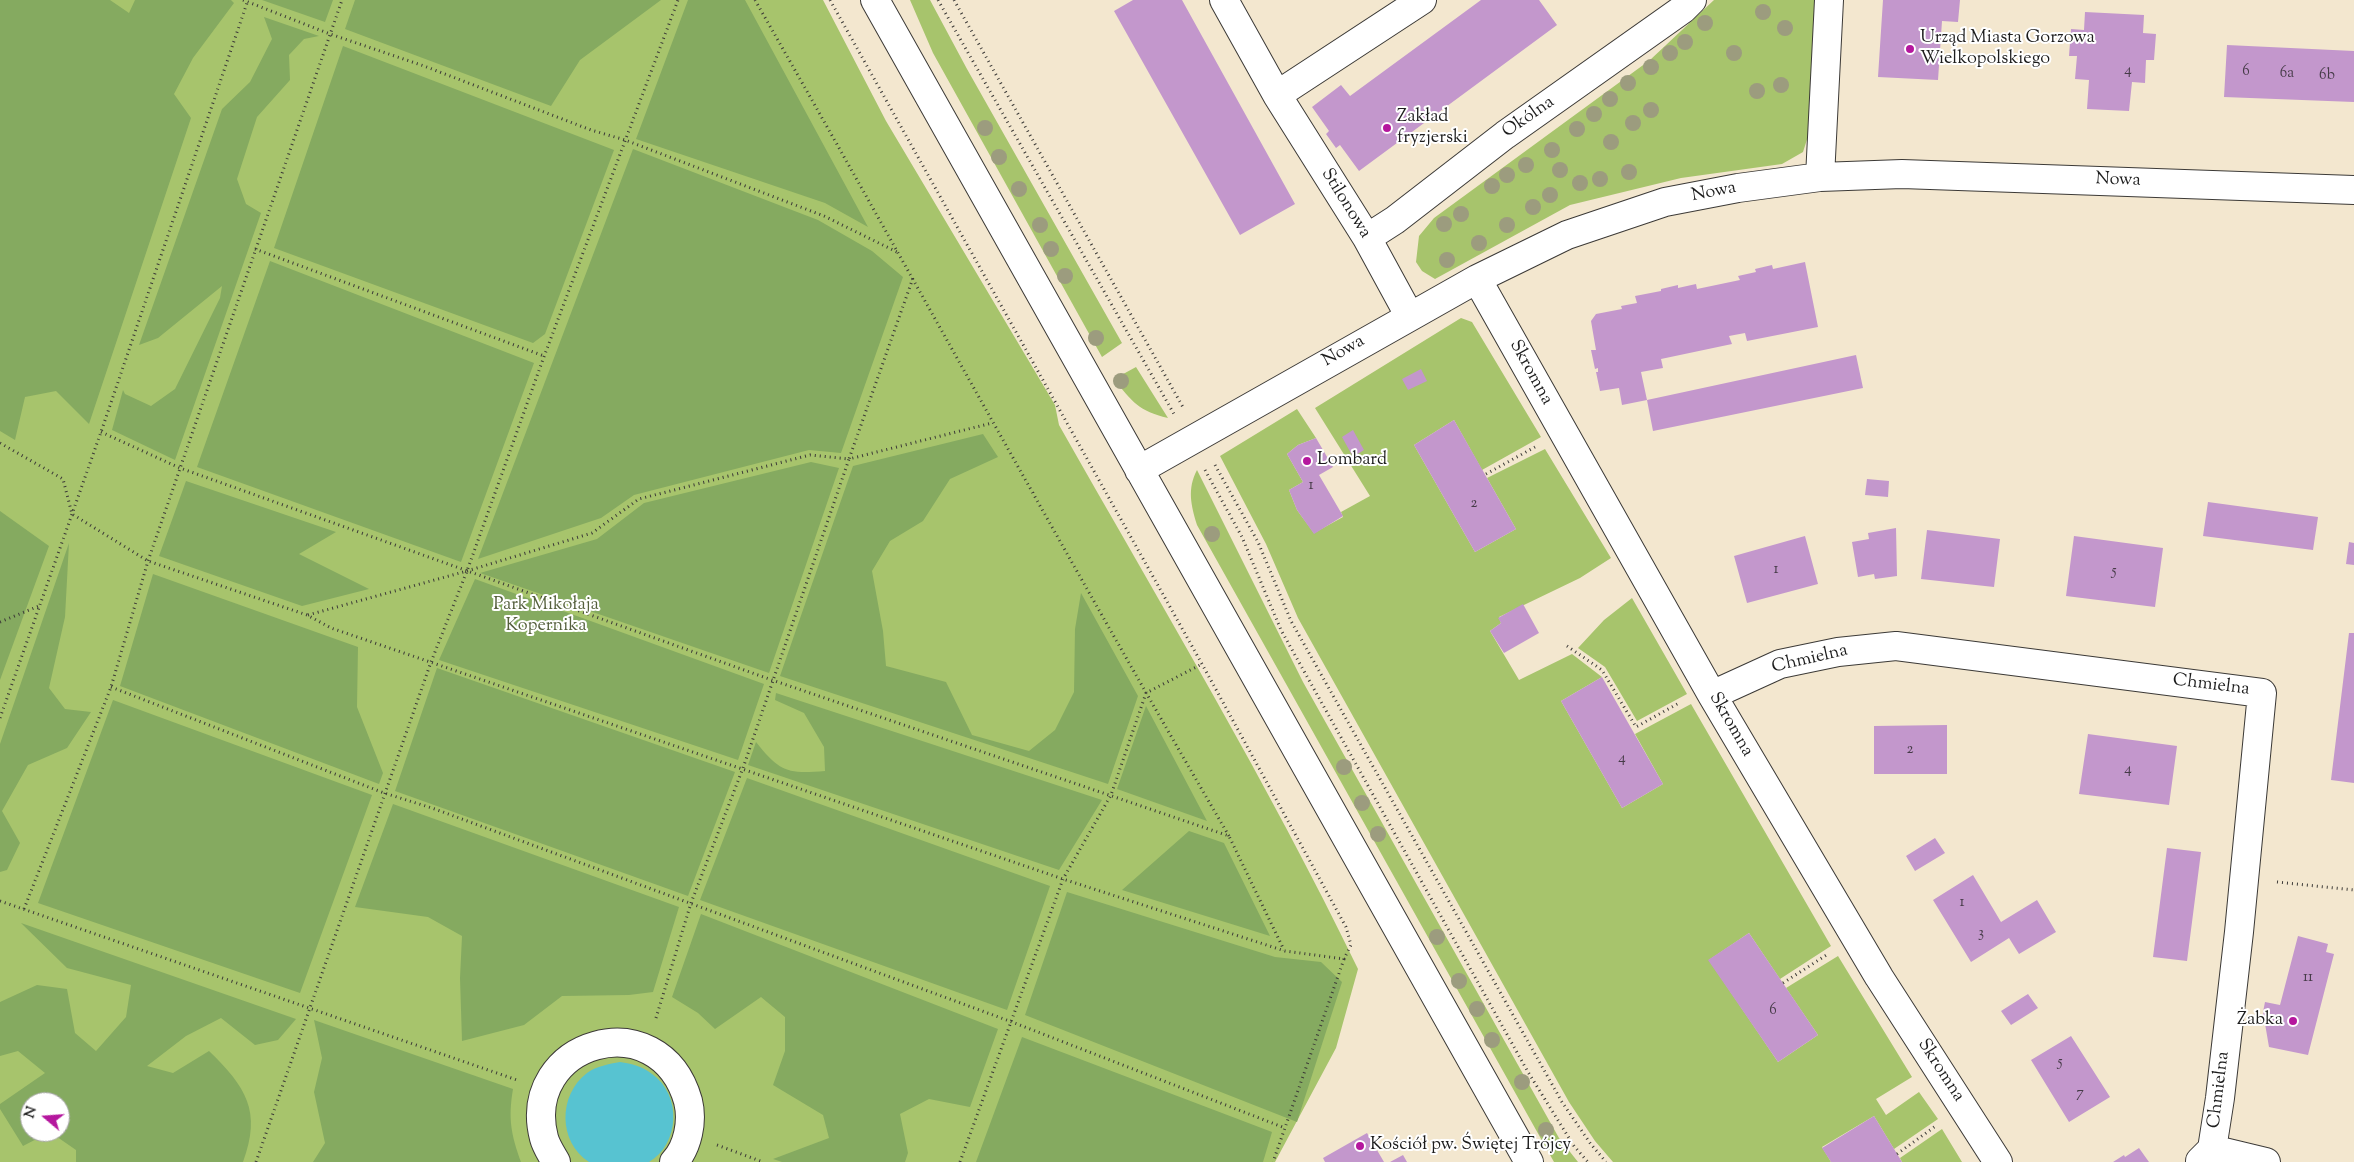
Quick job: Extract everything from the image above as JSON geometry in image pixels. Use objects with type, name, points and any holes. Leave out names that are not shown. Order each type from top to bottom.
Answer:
[{"type":"street","points":[[875,0],[1529,1162]]},
{"type":"street","name":"Stilonowa","points":[[1224,0],[1277,95],[1367,238],[1409,315]]},
{"type":"street","points":[[1277,95],[1422,0]]},
{"type":"street","name":"Okólna","points":[[1367,238],[1394,220],[1504,135],[1683,9],[1692,0]]},
{"type":"street","points":[[1820,177],[1829,0]]},
{"type":"street","name":"Nowa","points":[[1139,470],[1409,315],[1477,279],[1567,236],[1665,202],[1738,188],[1820,177],[1902,174],[2354,190]]},
{"type":"street","name":"Skromna","points":[[1477,279],[1712,695],[1879,977],[1998,1162]]},
{"type":"street","name":"Chmielna","points":[[1712,695],[1780,664],[1838,652],[1896,646],[2262,693],[2220,1098],[2205,1155]]},
{"type":"street","points":[[556,1162],[544,1139],[541,1114],[546,1090],[558,1069],[577,1053],[599,1044],[623,1043],[646,1049],[668,1063],[683,1084],[690,1108],[688,1134],[680,1156],[674,1162]]},
{"type":"street","points":[[2205,1155],[2266,1162]]},
{"type":"path","points":[[24,910],[110,687],[148,561],[342,0]]},
{"type":"path","points":[[256,1162],[431,662],[467,571],[544,356],[678,0]]},
{"type":"path","points":[[754,0],[900,253],[992,423],[1229,836],[1285,950]]},
{"type":"path","points":[[830,0],[1055,405],[1202,664],[1346,927],[1351,944],[1344,959],[1273,1162]]},
{"type":"path","points":[[938,0],[1194,438],[1258,542],[1291,621],[1562,1102],[1590,1143],[1606,1162]]},
{"type":"path","points":[[954,0],[1194,438],[1242,536],[1281,630],[1528,1072],[1574,1146],[1588,1162]]},
{"type":"path","points":[[0,718],[101,432],[246,1],[591,130],[625,140],[824,216],[900,253]]},
{"type":"path","points":[[255,249],[544,356]]},
{"type":"path","points":[[646,1049],[691,903],[743,768],[913,277]]},
{"type":"path","points":[[307,615],[467,571],[592,533],[638,499],[810,456],[849,459],[992,423]]},
{"type":"path","points":[[101,432],[180,468],[467,571],[772,680],[1229,836]]},
{"type":"path","points":[[0,443],[63,479],[72,514],[148,561],[307,615],[331,628],[1063,879],[1285,950],[1344,959]]},
{"type":"path","points":[[1486,474],[1541,444]]},
{"type":"path","points":[[0,622],[40,606]]},
{"type":"path","points":[[1566,646],[1602,670],[1636,728],[1682,702]]},
{"type":"path","points":[[960,1162],[1063,879],[1111,795],[1146,693],[1202,664]]},
{"type":"path","points":[[110,687],[384,793],[432,808],[1012,1022],[1285,1128]]},
{"type":"path","points":[[2244,879],[2354,890]]},
{"type":"path","points":[[0,901],[495,1074]]},
{"type":"path","points":[[1783,983],[1836,949]]},
{"type":"path","points":[[1897,1154],[1939,1124]]},
{"type":"path","points":[[688,1134],[764,1162]]},
{"type":"green space","name":"Park Mikołaja Kopernika","points":[[0,0],[823,0],[886,121],[1055,405],[1059,425],[1251,763],[1358,969],[1336,1048],[1275,1162],[0,1162]]},
{"type":"green space","points":[[0,0],[110,0],[129,13],[135,0],[231,0],[234,3],[193,58],[174,94],[191,118],[89,424],[56,391],[25,397],[15,440],[0,431]]},
{"type":"green space","points":[[262,0],[333,0],[325,22]]},
{"type":"green space","points":[[355,0],[661,0],[580,60],[551,106],[345,29]]},
{"type":"green space","points":[[688,0],[745,0],[868,227],[825,203],[636,139]]},
{"type":"green space","points":[[910,0],[930,0],[1122,343],[1102,357],[933,53]]},
{"type":"green space","points":[[1714,0],[1817,0],[1810,130],[1803,152],[1782,164],[1681,178],[1570,205],[1435,279],[1422,271],[1416,262],[1419,236],[1434,218],[1650,60]]},
{"type":"green space","points":[[264,17],[319,36],[304,39],[289,55],[290,80],[257,117],[237,179],[246,204],[261,213],[175,460],[112,430],[123,390],[125,394],[151,406],[175,389],[220,298],[222,286],[158,338],[139,345],[222,109],[250,82],[272,39]]},
{"type":"green space","points":[[343,46],[614,150],[545,334],[533,343],[274,248]]},
{"type":"green space","points":[[633,149],[818,220],[872,251],[903,277],[841,453],[809,450],[634,495],[601,518],[478,559]]},
{"type":"green space","points":[[270,261],[534,363],[461,562],[197,467]]},
{"type":"green space","points":[[1461,318],[1472,322],[1541,437],[1482,470],[1454,420],[1414,445],[1475,552],[1516,529],[1487,478],[1545,449],[1611,558],[1580,578],[1499,617],[1501,623],[1490,631],[1519,680],[1572,654],[1602,677],[1561,701],[1622,808],[1663,784],[1635,734],[1691,704],[1831,946],[1780,979],[1749,933],[1709,960],[1778,1062],[1818,1035],[1786,988],[1838,956],[1912,1077],[1876,1099],[1886,1115],[1919,1092],[1938,1119],[1894,1149],[1874,1116],[1822,1147],[1831,1162],[1613,1162],[1595,1141],[1569,1102],[1298,618],[1266,544],[1220,456],[1297,409],[1316,438],[1298,445],[1287,454],[1303,482],[1289,490],[1297,510],[1314,533],[1343,517],[1341,512],[1370,496],[1315,408]]},
{"type":"green space","points":[[1136,367],[1168,418],[1143,409],[1126,394],[1114,379]]},
{"type":"green space","points":[[983,434],[998,457],[950,479],[923,521],[890,541],[872,571],[883,631],[886,666],[946,682],[972,735],[1029,751],[1055,730],[1074,692],[1075,629],[1081,593],[1138,696],[1108,784],[780,676],[853,466]]},
{"type":"green space","points":[[811,462],[839,468],[769,673],[480,573],[597,539],[644,503]]},
{"type":"green space","points":[[1197,470],[1303,682],[1559,1138],[1578,1162],[1554,1162],[1197,525],[1193,511],[1191,490]]},
{"type":"green space","points":[[186,481],[336,532],[299,554],[369,589],[302,606],[159,556]]},
{"type":"green space","points":[[0,511],[49,546],[0,680]]},
{"type":"green space","points":[[69,543],[65,617],[49,688],[65,709],[91,712],[67,748],[28,765],[2,811],[20,843],[7,870],[0,872],[0,744]]},
{"type":"green space","points":[[153,574],[358,647],[357,707],[383,773],[379,784],[120,686]]},
{"type":"green space","points":[[475,579],[764,684],[738,760],[439,660]]},
{"type":"green space","points":[[1632,598],[1687,694],[1637,721],[1605,667],[1578,648],[1604,620]]},
{"type":"green space","points":[[437,668],[735,772],[688,896],[395,791]]},
{"type":"green space","points":[[776,693],[1102,800],[1059,870],[748,765],[756,742],[772,760],[785,769],[802,772],[825,771],[824,747],[804,713],[775,700]]},
{"type":"green space","points":[[113,700],[372,795],[300,993],[38,903]]},
{"type":"green space","points":[[1146,706],[1207,821],[1117,789]]},
{"type":"green space","points":[[747,778],[1050,886],[1007,1010],[700,900]]},
{"type":"green space","points":[[393,804],[679,907],[653,992],[629,995],[562,996],[524,1025],[462,1041],[460,978],[462,936],[428,917],[355,907]]},
{"type":"green space","points":[[1189,831],[1224,843],[1270,936],[1122,890]]},
{"type":"green space","points":[[1067,892],[1275,957],[1321,962],[1342,982],[1297,1122],[1025,1015]]},
{"type":"green space","points":[[701,914],[998,1029],[970,1107],[929,1099],[900,1114],[908,1153],[905,1162],[782,1162],[773,1159],[829,1138],[823,1115],[773,1085],[785,1051],[785,1017],[761,997],[715,1029],[698,1013],[672,997]]},
{"type":"green space","points":[[21,923],[296,1019],[278,1040],[255,1045],[221,1018],[186,1036],[147,1066],[173,1073],[209,1051],[222,1064],[241,1088],[250,1114],[249,1144],[243,1162],[76,1162],[76,1150],[64,1142],[70,1142],[70,1092],[20,1092],[20,1141],[0,1109],[0,1104],[45,1073],[18,1051],[0,1056],[0,1002],[37,985],[67,989],[75,1033],[96,1051],[126,1017],[131,985],[67,968]]},
{"type":"green space","points":[[314,1020],[513,1089],[511,1126],[521,1162],[313,1162],[325,1143],[314,1092],[322,1058]]},
{"type":"green space","points":[[1022,1037],[1272,1132],[1263,1162],[976,1162]]},
{"type":"green space","points":[[1942,1129],[1962,1162],[1902,1162],[1900,1158]]},
{"type":"green space","points":[[21,1142],[31,1142],[23,1146]]},
{"type":"water","points":[[620,1062],[644,1069],[662,1083],[669,1094],[672,1106],[671,1132],[667,1144],[649,1162],[589,1162],[579,1153],[567,1131],[565,1118],[571,1093],[577,1082],[587,1073],[599,1067]]},
{"type":"building","points":[[1133,0],[1182,0],[1295,204],[1240,235],[1114,11]]},
{"type":"building","points":[[1481,0],[1539,0],[1557,25],[1359,171],[1340,145],[1336,148],[1326,134],[1329,131],[1312,107],[1341,85],[1350,96]]},
{"type":"building","name":"Urząd Miasta Gorzowa Wielkopolskiego","points":[[1883,0],[1960,0],[1958,22],[1942,21],[1938,80],[1878,77]]},
{"type":"building","points":[[2085,12],[2144,15],[2143,33],[2156,34],[2154,60],[2146,60],[2145,83],[2132,82],[2129,111],[2087,109],[2089,80],[2075,79],[2077,56],[2069,56],[2071,29],[2084,30]]},
{"type":"building","points":[[2227,45],[2354,51],[2354,102],[2224,97]]},
{"type":"building","points":[[1805,262],[1818,327],[1747,341],[1745,333],[1729,336],[1732,344],[1661,359],[1663,368],[1641,372],[1647,400],[1622,405],[1619,388],[1600,391],[1596,372],[1598,372],[1598,368],[1595,369],[1591,350],[1596,350],[1591,321],[1596,314],[1622,309],[1621,306],[1637,303],[1635,296],[1661,291],[1661,289],[1678,285],[1678,288],[1696,284],[1697,289],[1740,280],[1738,276],[1756,272],[1755,269],[1772,265],[1773,269]]},
{"type":"building","points":[[1856,355],[1863,388],[1653,431],[1647,400]]},
{"type":"building","points":[[1421,369],[1427,381],[1408,390],[1402,379]]},
{"type":"building","points":[[1454,420],[1516,529],[1475,552],[1414,445]]},
{"type":"building","points":[[1353,430],[1364,450],[1353,457],[1342,437]]},
{"type":"building","points":[[1316,438],[1333,467],[1319,475],[1343,516],[1314,534],[1297,510],[1289,490],[1303,482],[1287,454],[1298,445]]},
{"type":"building","points":[[1867,479],[1889,481],[1888,497],[1865,495]]},
{"type":"building","points":[[2208,502],[2318,517],[2313,550],[2203,536]]},
{"type":"building","points":[[1896,528],[1897,576],[1875,579],[1874,574],[1858,577],[1852,542],[1869,539],[1868,533]]},
{"type":"building","points":[[1927,530],[2000,539],[1994,587],[1921,579]]},
{"type":"building","points":[[1805,536],[1818,584],[1747,603],[1734,556]]},
{"type":"building","points":[[2074,536],[2163,548],[2155,607],[2066,596]]},
{"type":"building","points":[[2349,542],[2354,543],[2354,565],[2346,564]]},
{"type":"building","points":[[1523,604],[1539,633],[1504,653],[1490,631],[1501,623],[1498,618]]},
{"type":"building","points":[[2349,633],[2354,633],[2354,783],[2331,780]]},
{"type":"building","points":[[1602,677],[1663,784],[1622,808],[1561,701]]},
{"type":"building","points":[[1947,725],[1947,774],[1874,774],[1874,726]]},
{"type":"building","points":[[2088,734],[2177,746],[2169,805],[2079,794]]},
{"type":"building","points":[[1935,838],[1945,853],[1915,871],[1906,856]]},
{"type":"building","points":[[2167,848],[2201,852],[2187,961],[2153,957]]},
{"type":"building","points":[[1973,875],[2001,922],[2037,900],[2056,932],[2019,954],[2009,938],[1971,962],[1933,900]]},
{"type":"building","points":[[1749,933],[1818,1035],[1778,1062],[1708,960]]},
{"type":"building","points":[[2298,936],[2328,944],[2326,952],[2334,954],[2308,1055],[2269,1047],[2263,1012],[2265,1002],[2280,1005]]},
{"type":"building","points":[[2028,994],[2038,1008],[2011,1025],[2001,1011]]},
{"type":"building","points":[[2071,1036],[2110,1097],[2069,1122],[2031,1060]]},
{"type":"building","points":[[1874,1116],[1902,1162],[1831,1162],[1822,1148]]},
{"type":"building","name":"Kościół pw. Świętej Trójcy","points":[[1367,1133],[1384,1162],[1325,1162],[1323,1158]]},
{"type":"building","points":[[2139,1148],[2149,1162],[2113,1162],[2124,1155],[2125,1157]]},
{"type":"building","name":"Kościół pw. Świętej Trójcy","points":[[1403,1155],[1407,1162],[1390,1162]]},
{"type":"place","name":"Urząd Miasta Gorzowa Wielkopolskiego","points":[[1910,49]]},
{"type":"place","name":"Zakład fryzjerski","points":[[1387,128]]},
{"type":"place","name":"Lombard","points":[[1307,461]]},
{"type":"place","name":"Żabka","points":[[2293,1021]]},
{"type":"place","name":"Kościół pw. Świętej Trójcy","points":[[1360,1146]]}]
